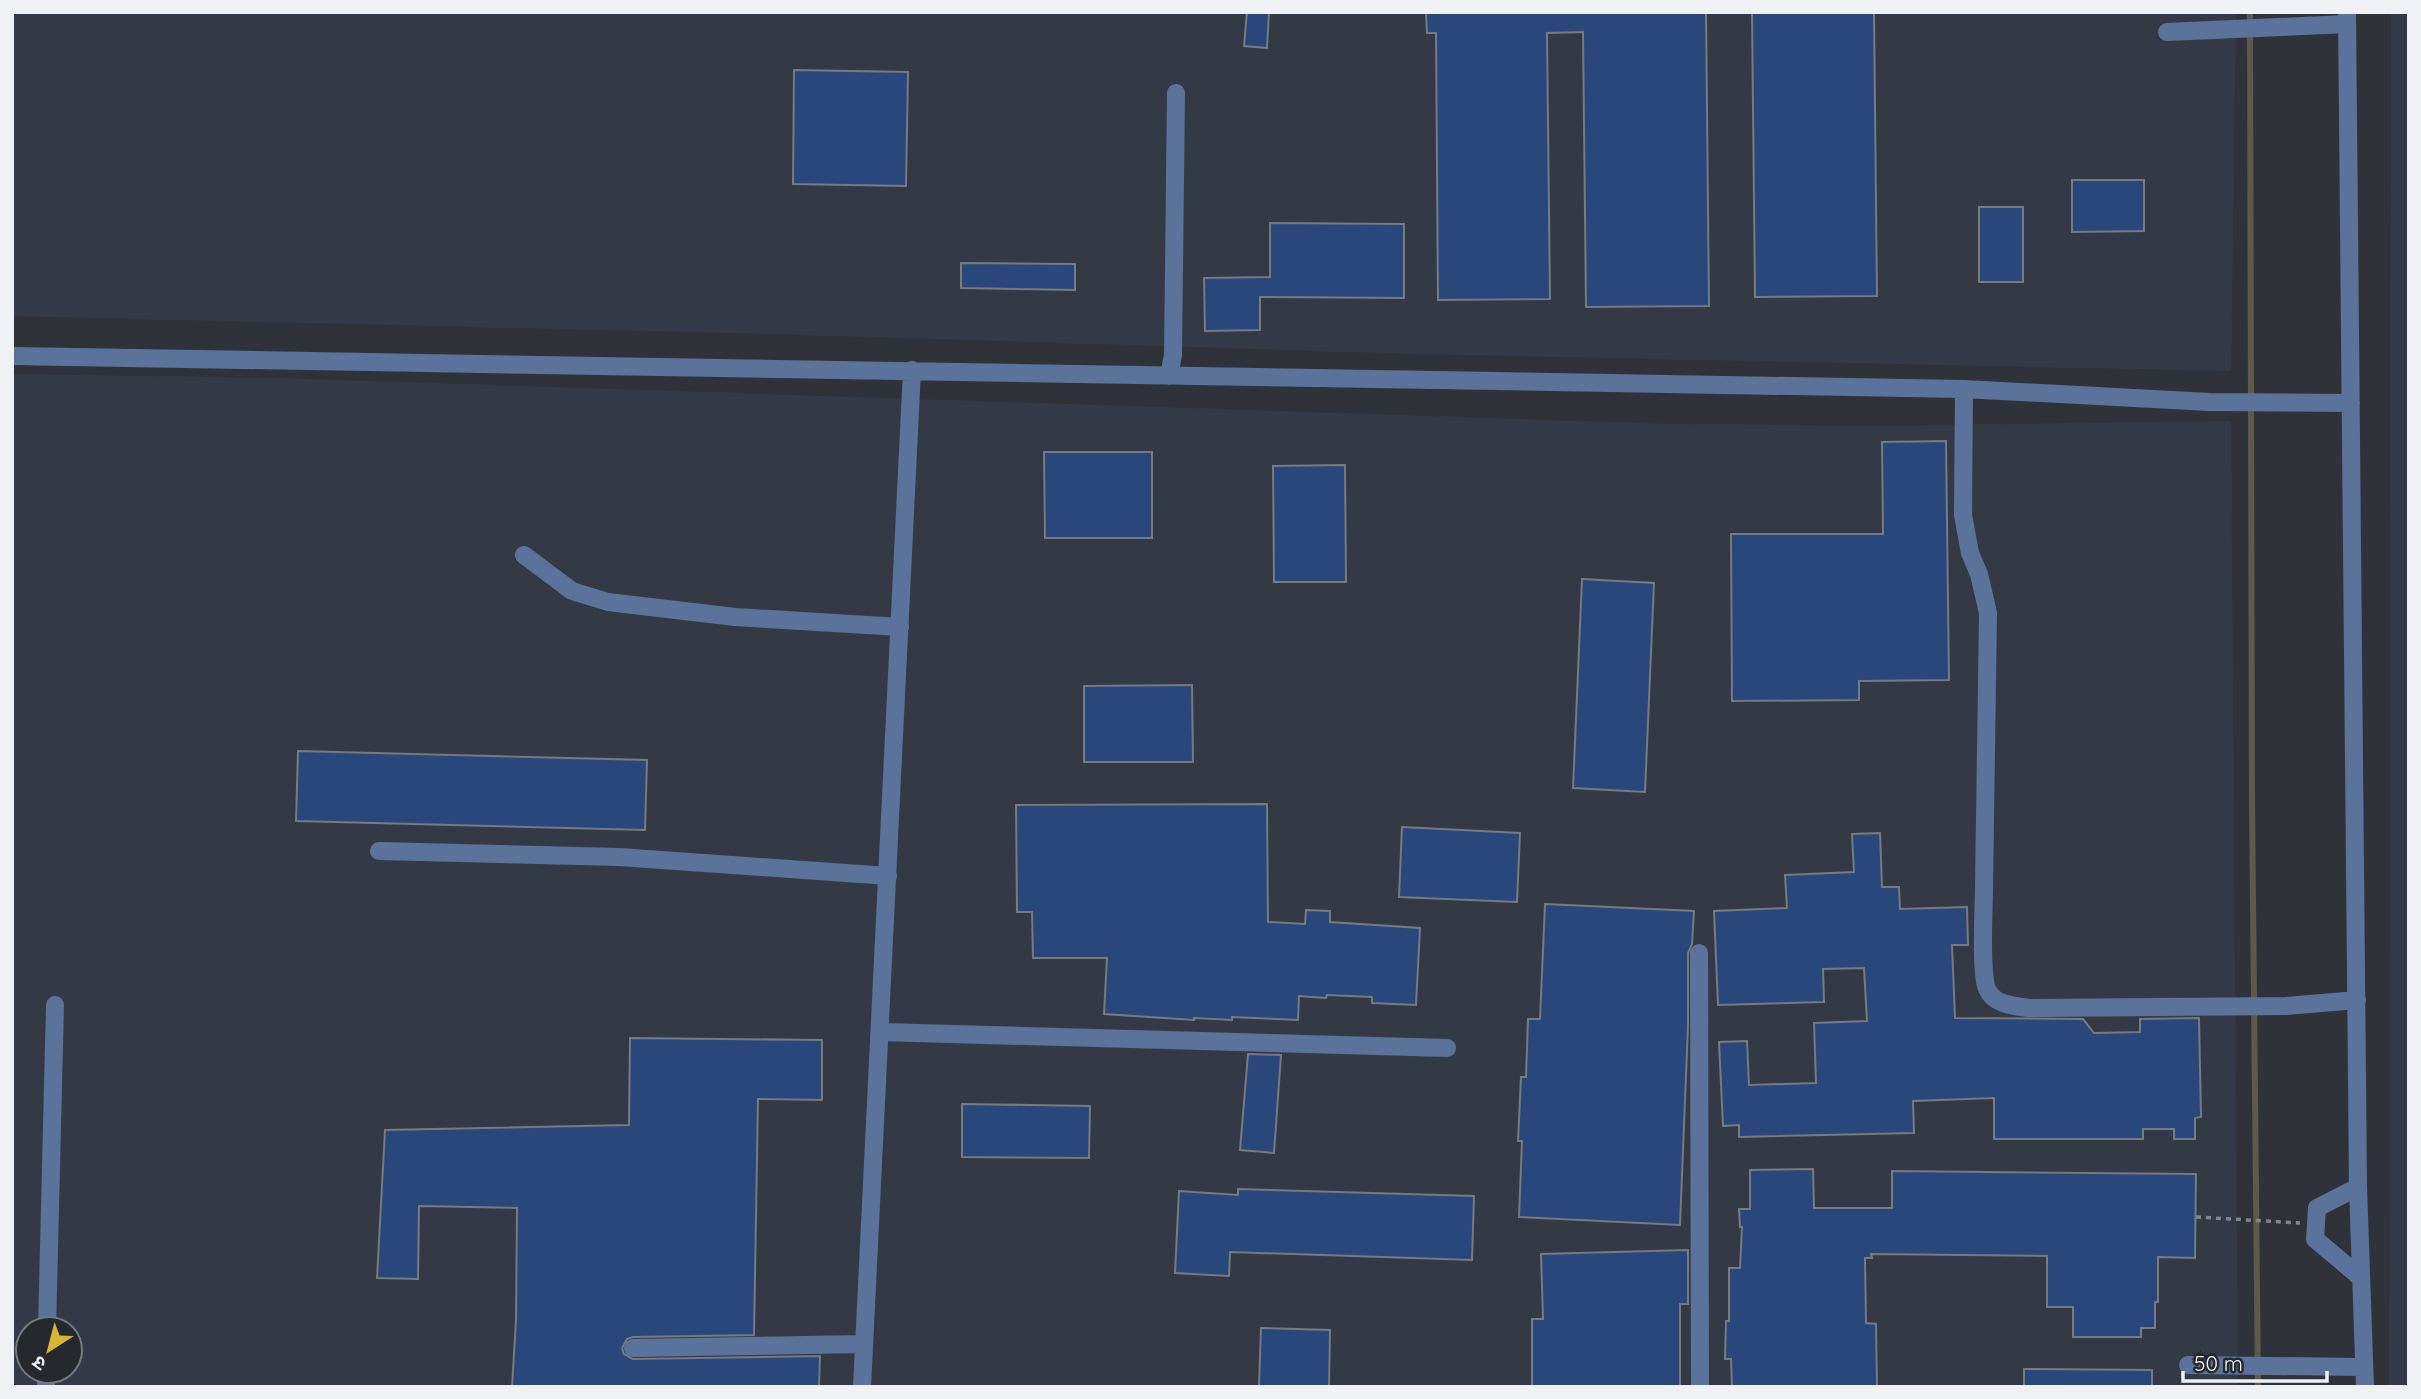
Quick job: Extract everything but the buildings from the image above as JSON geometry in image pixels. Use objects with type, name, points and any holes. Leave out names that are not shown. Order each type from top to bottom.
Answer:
[{"type":"street","points":[[2167,32],[2279,27],[2347,18],[2358,1187],[2365,1387]]},
{"type":"street","points":[[1169,376],[1173,355],[1176,93]]},
{"type":"street","points":[[12,356],[1964,389],[2209,402],[2351,403]]},
{"type":"street","points":[[862,1387],[912,370]]},
{"type":"street","points":[[1964,389],[1963,515],[1970,553],[1979,573],[1988,613],[1984,920],[1987,989],[1993,998],[2006,1005],[2029,1008],[2286,1006],[2357,1000]]},
{"type":"street","points":[[524,555],[572,591],[608,602],[735,617],[900,626]]},
{"type":"street","points":[[379,851],[619,857],[888,876]]},
{"type":"street","points":[[1699,953],[1700,1387]]},
{"type":"street","points":[[47,1315],[55,1005]]},
{"type":"street","points":[[881,1032],[1447,1048]]},
{"type":"street","points":[[2358,1187],[2317,1208],[2315,1239],[2360,1277]]},
{"type":"street","points":[[633,1348],[864,1344]]},
{"type":"street","points":[[2188,1365],[2363,1367]]},
{"type":"path","points":[[2196,1217],[2290,1223]]},
{"type":"shaded area","points":[[12,12],[2236,12],[2231,371],[1417,354],[773,334],[12,316]]},
{"type":"shaded area","points":[[2391,12],[2409,12],[2409,1387],[2389,1387]]},
{"type":"shaded area","points":[[12,374],[278,378],[1671,424],[1875,426],[2231,421],[2238,1387],[12,1387]]},
{"type":"waterway","points":[[2250,12],[2252,804],[2258,1387]]}]
